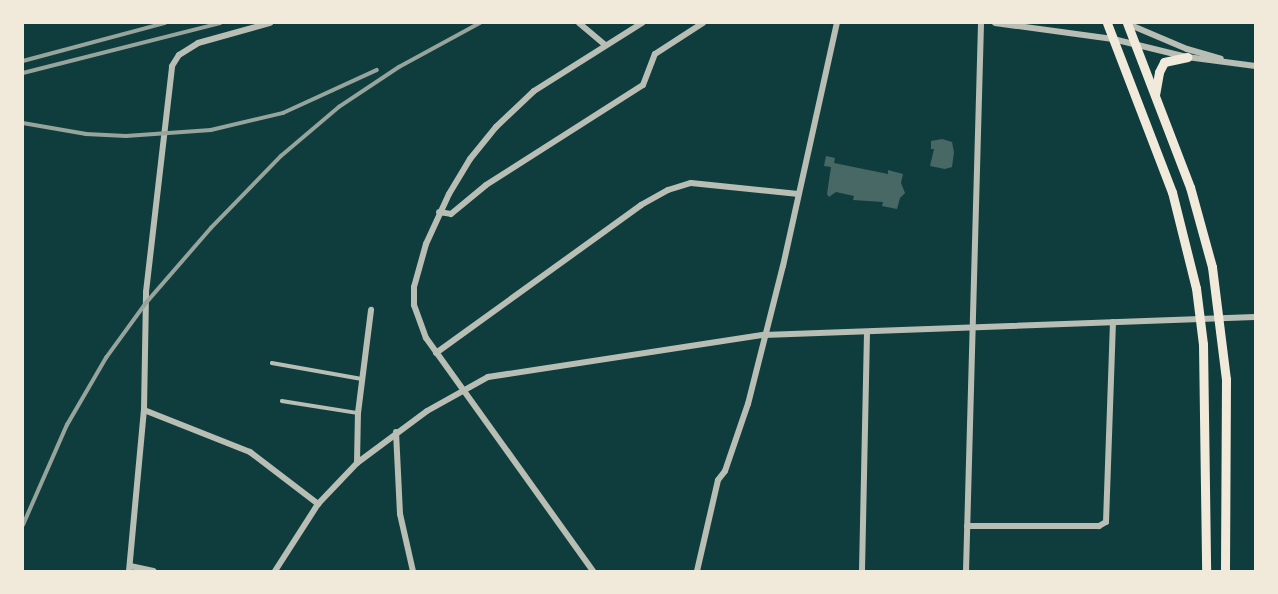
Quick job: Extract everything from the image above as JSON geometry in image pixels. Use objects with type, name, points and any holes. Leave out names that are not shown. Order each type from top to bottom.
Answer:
[{"type":"main road","points":[[1107,23],[1176,203],[1191,261],[1201,319],[1206,571]]},
{"type":"main road","points":[[1127,23],[1199,215],[1220,317],[1226,379],[1225,571]]},
{"type":"main road","points":[[1155,96],[1159,72],[1164,62],[1187,57]]},
{"type":"street","points":[[153,571],[129,569],[144,410],[146,292],[172,66],[179,55],[198,43],[270,23]]},
{"type":"street","points":[[579,23],[604,44]]},
{"type":"street","points":[[593,571],[436,353],[419,323],[414,287],[417,271],[439,212],[470,159],[496,127],[534,91],[604,44],[642,23]]},
{"type":"street","points":[[439,212],[451,214],[486,185],[643,85],[655,54],[703,23]]},
{"type":"street","points":[[697,571],[718,480],[725,471],[748,404],[783,266],[837,23]]},
{"type":"street","points":[[966,571],[981,23]]},
{"type":"street","points":[[995,23],[1113,39],[1187,57],[1255,66]]},
{"type":"street","points":[[1127,23],[1187,49],[1237,63]]},
{"type":"street","points":[[436,353],[640,205],[668,190],[691,183],[798,194]]},
{"type":"street","points":[[357,463],[358,412],[371,310]]},
{"type":"street","points":[[275,571],[318,504],[357,463],[396,432],[463,389],[488,377],[764,335],[1255,317]]},
{"type":"street","points":[[967,526],[1099,526],[1106,522],[1113,322]]},
{"type":"street","points":[[862,571],[867,333]]},
{"type":"street","points":[[144,410],[250,452],[318,504]]},
{"type":"street","points":[[396,432],[400,514],[413,571]]},
{"type":"lane","points":[[272,363],[362,379]]},
{"type":"lane","points":[[282,401],[358,412]]},
{"type":"building","points":[[942,139],[952,142],[954,152],[952,167],[945,169],[930,166],[934,149],[931,149],[931,141]]},
{"type":"building","points":[[826,156],[835,158],[834,163],[888,174],[888,170],[903,174],[901,183],[905,193],[900,198],[897,209],[882,206],[883,202],[853,200],[854,196],[836,192],[829,197],[827,194],[831,167],[824,166]]},
{"type":"railway","points":[[23,61],[165,23]]},
{"type":"railway","points":[[23,73],[220,23]]},
{"type":"railway","points":[[23,525],[67,425],[106,358],[146,303],[211,228],[281,156],[339,107],[399,67],[480,23]]},
{"type":"railway","points":[[23,123],[86,134],[126,136],[211,130],[283,113],[377,70]]}]
